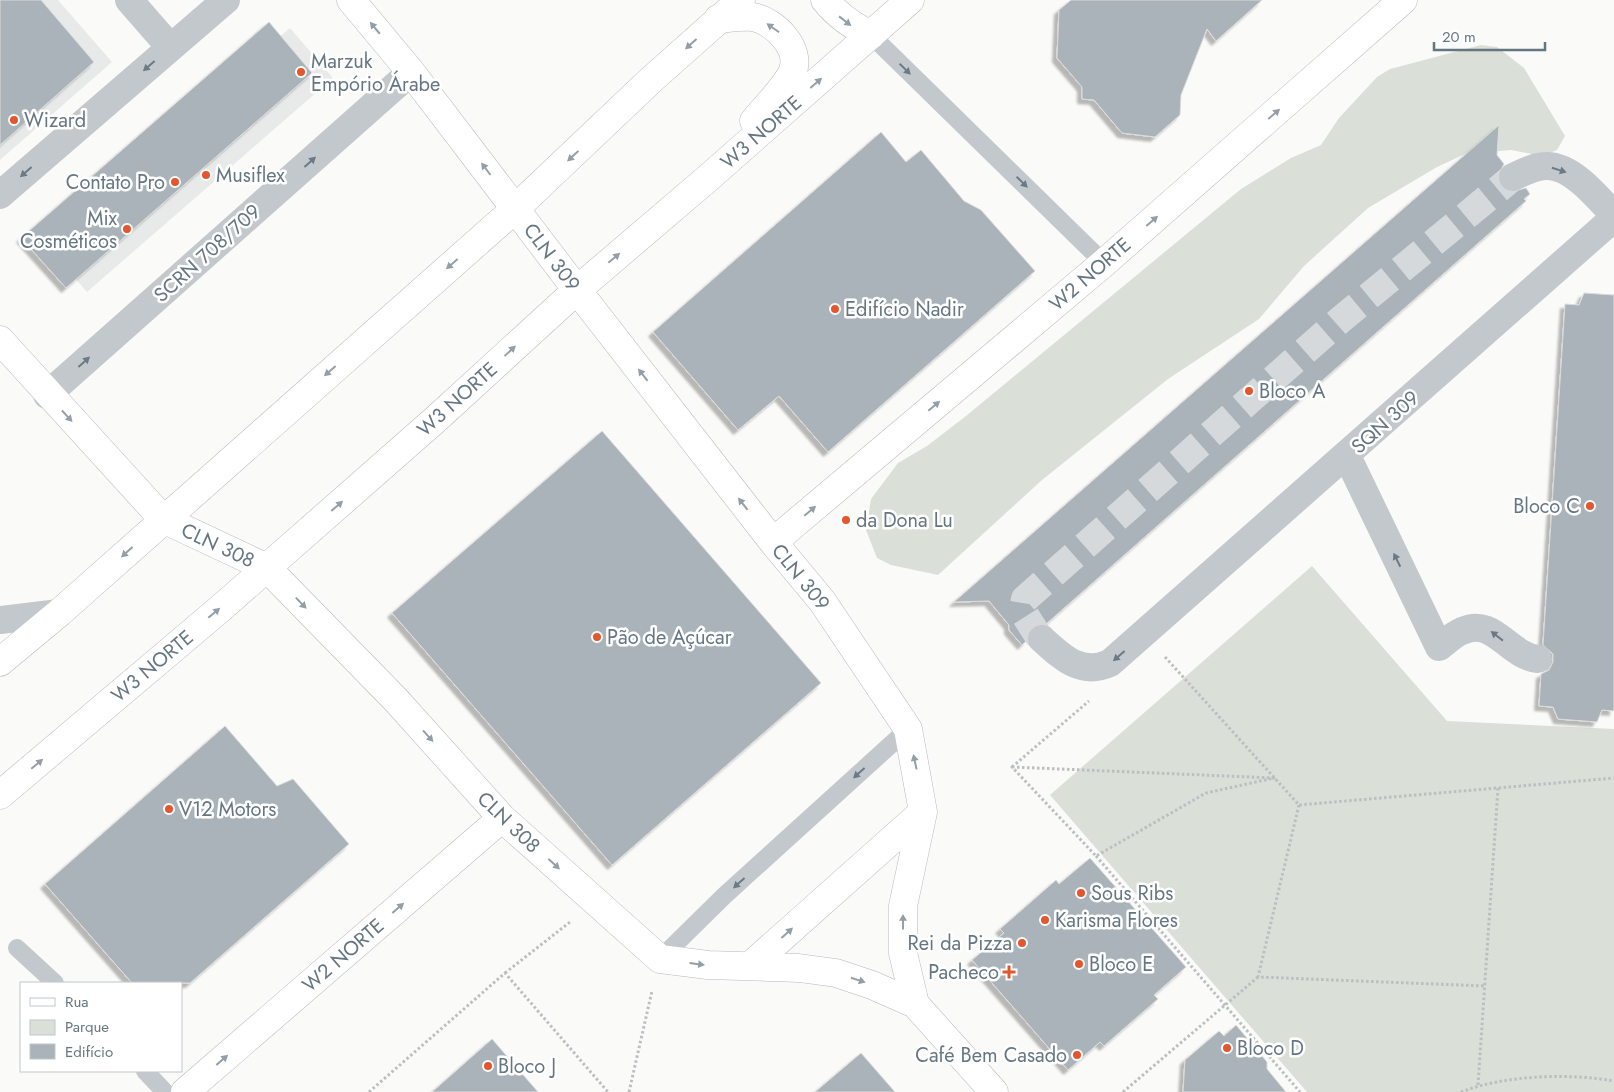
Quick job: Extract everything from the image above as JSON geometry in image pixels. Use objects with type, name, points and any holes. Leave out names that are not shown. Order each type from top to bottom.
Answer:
[{"type":"main road","points":[[350,0],[412,72],[516,208]]},
{"type":"main road","points":[[0,662],[59,613],[516,208],[718,19],[741,0]]},
{"type":"main road","points":[[824,0],[840,17],[852,26],[871,35]]},
{"type":"main road","name":"W3 NORTE","points":[[0,796],[266,568],[443,413],[577,290],[708,179],[910,0]]},
{"type":"main road","name":"W2 NORTE","points":[[773,542],[1104,263],[1403,0]]},
{"type":"main road","points":[[708,179],[792,73],[794,58],[786,39],[774,26],[753,17],[718,19]]},
{"type":"main road","name":"CLN 309","points":[[516,208],[577,290],[773,542],[822,601],[908,729],[923,812],[903,906],[903,953],[915,1004]]},
{"type":"main road","points":[[0,340],[47,395],[163,519]]},
{"type":"main road","name":"CLN 308","points":[[163,519],[266,568],[396,700],[502,818],[660,959]]},
{"type":"main road","points":[[750,966],[923,812]]},
{"type":"main road","name":"W2 NORTE","points":[[186,1092],[502,818]]},
{"type":"main road","points":[[660,959],[708,965],[750,966],[836,973],[872,985],[915,1004],[994,1092]]},
{"type":"street","points":[[129,0],[170,47]]},
{"type":"street","points":[[0,195],[226,0]]},
{"type":"street","name":"SCRN 708/709","points":[[47,395],[412,72]]},
{"type":"street","points":[[1513,177],[1526,171],[1546,166],[1573,174],[1614,216]]},
{"type":"street","name":"SQN 309","points":[[1042,639],[1076,666],[1094,669],[1110,664],[1347,456],[1614,216]]},
{"type":"street","points":[[1347,456],[1439,647],[1462,631],[1479,626],[1487,628],[1524,657],[1538,659]]},
{"type":"street","points":[[0,620],[59,613]]},
{"type":"lane","points":[[871,35],[1104,263]]},
{"type":"lane","points":[[660,959],[724,896],[908,729]]},
{"type":"lane","points":[[17,948],[54,982]]},
{"type":"lane","points":[[147,1072],[165,1092]]},
{"type":"path","points":[[1150,629],[1274,778],[1299,805]]},
{"type":"path","points":[[1012,767],[1094,696]]},
{"type":"path","points":[[1012,767],[1274,778]]},
{"type":"path","points":[[1012,767],[1096,856],[1300,1092]]},
{"type":"path","points":[[1096,856],[1206,793],[1274,778]]},
{"type":"path","points":[[1299,805],[1614,778]]},
{"type":"path","points":[[1478,1085],[1498,788]]},
{"type":"path","points":[[1123,1092],[1258,977],[1299,805]]},
{"type":"path","points":[[369,1092],[505,973],[596,903]]},
{"type":"path","points":[[628,1092],[660,959]]},
{"type":"path","points":[[505,973],[608,1092]]},
{"type":"path","points":[[1258,977],[1485,986]]},
{"type":"path","points":[[1461,1092],[1478,1085],[1507,1080],[1571,1077],[1614,1081]]},
{"type":"shaded area","points":[[0,0],[58,0],[112,62],[0,160]]},
{"type":"shaded area","points":[[290,28],[333,78],[87,292],[43,241]]},
{"type":"green space","points":[[1481,45],[1497,47],[1524,68],[1565,136],[1557,150],[1542,156],[1511,150],[1465,154],[1437,167],[1368,208],[1304,266],[1259,319],[1168,379],[1042,480],[938,575],[891,565],[877,558],[866,530],[871,499],[898,463],[927,446],[966,416],[1241,189],[1291,158],[1321,145],[1339,118],[1377,77],[1390,69]]},
{"type":"green space","points":[[1312,566],[1447,721],[1614,729],[1614,1092],[1307,1092],[1050,795]]},
{"type":"building","points":[[0,0],[41,0],[94,62],[0,145]]},
{"type":"building","points":[[1071,0],[1262,0],[1216,41],[1207,29],[1181,95],[1180,115],[1155,137],[1122,133],[1094,100],[1082,99],[1082,87],[1057,58],[1059,10]]},
{"type":"building","points":[[269,22],[312,73],[66,288],[21,238]]},
{"type":"building","name":"Bloco A","points":[[1499,125],[1497,155],[1504,164],[1498,175],[1499,183],[1504,189],[1511,192],[1526,188],[1530,194],[1524,199],[1526,201],[1046,624],[1038,624],[1031,628],[1027,640],[1022,645],[1009,630],[1009,625],[989,601],[954,602]]},
{"type":"building","name":"Edifício Nadir","points":[[881,132],[906,162],[921,150],[964,201],[981,210],[1035,271],[828,452],[779,396],[738,430],[653,332]]},
{"type":"building","name":"Bloco C","points":[[1584,293],[1614,295],[1614,711],[1602,710],[1597,722],[1558,719],[1553,707],[1539,706],[1541,674],[1549,670],[1553,662],[1553,654],[1543,645],[1565,304],[1579,305]]},
{"type":"building","name":"Pão de Açúcar","points":[[602,431],[821,683],[612,865],[392,613]]},
{"type":"building","points":[[225,726],[277,786],[293,779],[349,844],[190,983],[131,982],[45,884]]},
{"type":"building","name":"Bloco E","points":[[1090,858],[1186,967],[1154,995],[1158,999],[1104,1046],[1100,1042],[1068,1070],[972,960],[1004,933],[1000,929],[1056,880],[1059,884]]},
{"type":"building","name":"Bloco D","points":[[1236,1025],[1267,1062],[1267,1069],[1286,1092],[1183,1092],[1185,1060],[1219,1031],[1224,1036]]},
{"type":"building","name":"Bloco J","points":[[492,1039],[538,1092],[432,1092]]},
{"type":"building","points":[[861,1053],[895,1092],[815,1092]]},
{"type":"tunnel","points":[[1042,639],[1023,612],[1025,599],[1339,321],[1513,177]]},
{"type":"place","name":"Marzuk Empório Árabe","points":[[301,72]]},
{"type":"place","name":"Wizard","points":[[14,120]]},
{"type":"place","name":"Musiflex","points":[[206,175]]},
{"type":"place","name":"Contato Pro","points":[[175,182]]},
{"type":"place","name":"Mix Cosméticos","points":[[127,229]]},
{"type":"place","name":"Edifício Nadir","points":[[835,309]]},
{"type":"place","name":"Bloco A","points":[[1249,391]]},
{"type":"place","name":"Bloco C","points":[[1590,506]]},
{"type":"place","name":"da Dona Lu","points":[[846,520]]},
{"type":"place","name":"Pão de Açúcar","points":[[597,637]]},
{"type":"place","name":"V12 Motors","points":[[169,809]]},
{"type":"place","name":"Sous Ribs","points":[[1081,893]]},
{"type":"place","name":"Karisma Flores","points":[[1045,920]]},
{"type":"place","name":"Rei da Pizza","points":[[1022,943]]},
{"type":"place","name":"Bloco E","points":[[1079,964]]},
{"type":"place","name":"Pacheco","points":[[1009,972]]},
{"type":"place","name":"Bloco D","points":[[1227,1048]]},
{"type":"place","name":"Café Bem Casado","points":[[1077,1055]]},
{"type":"place","name":"Bloco J","points":[[488,1066]]}]
